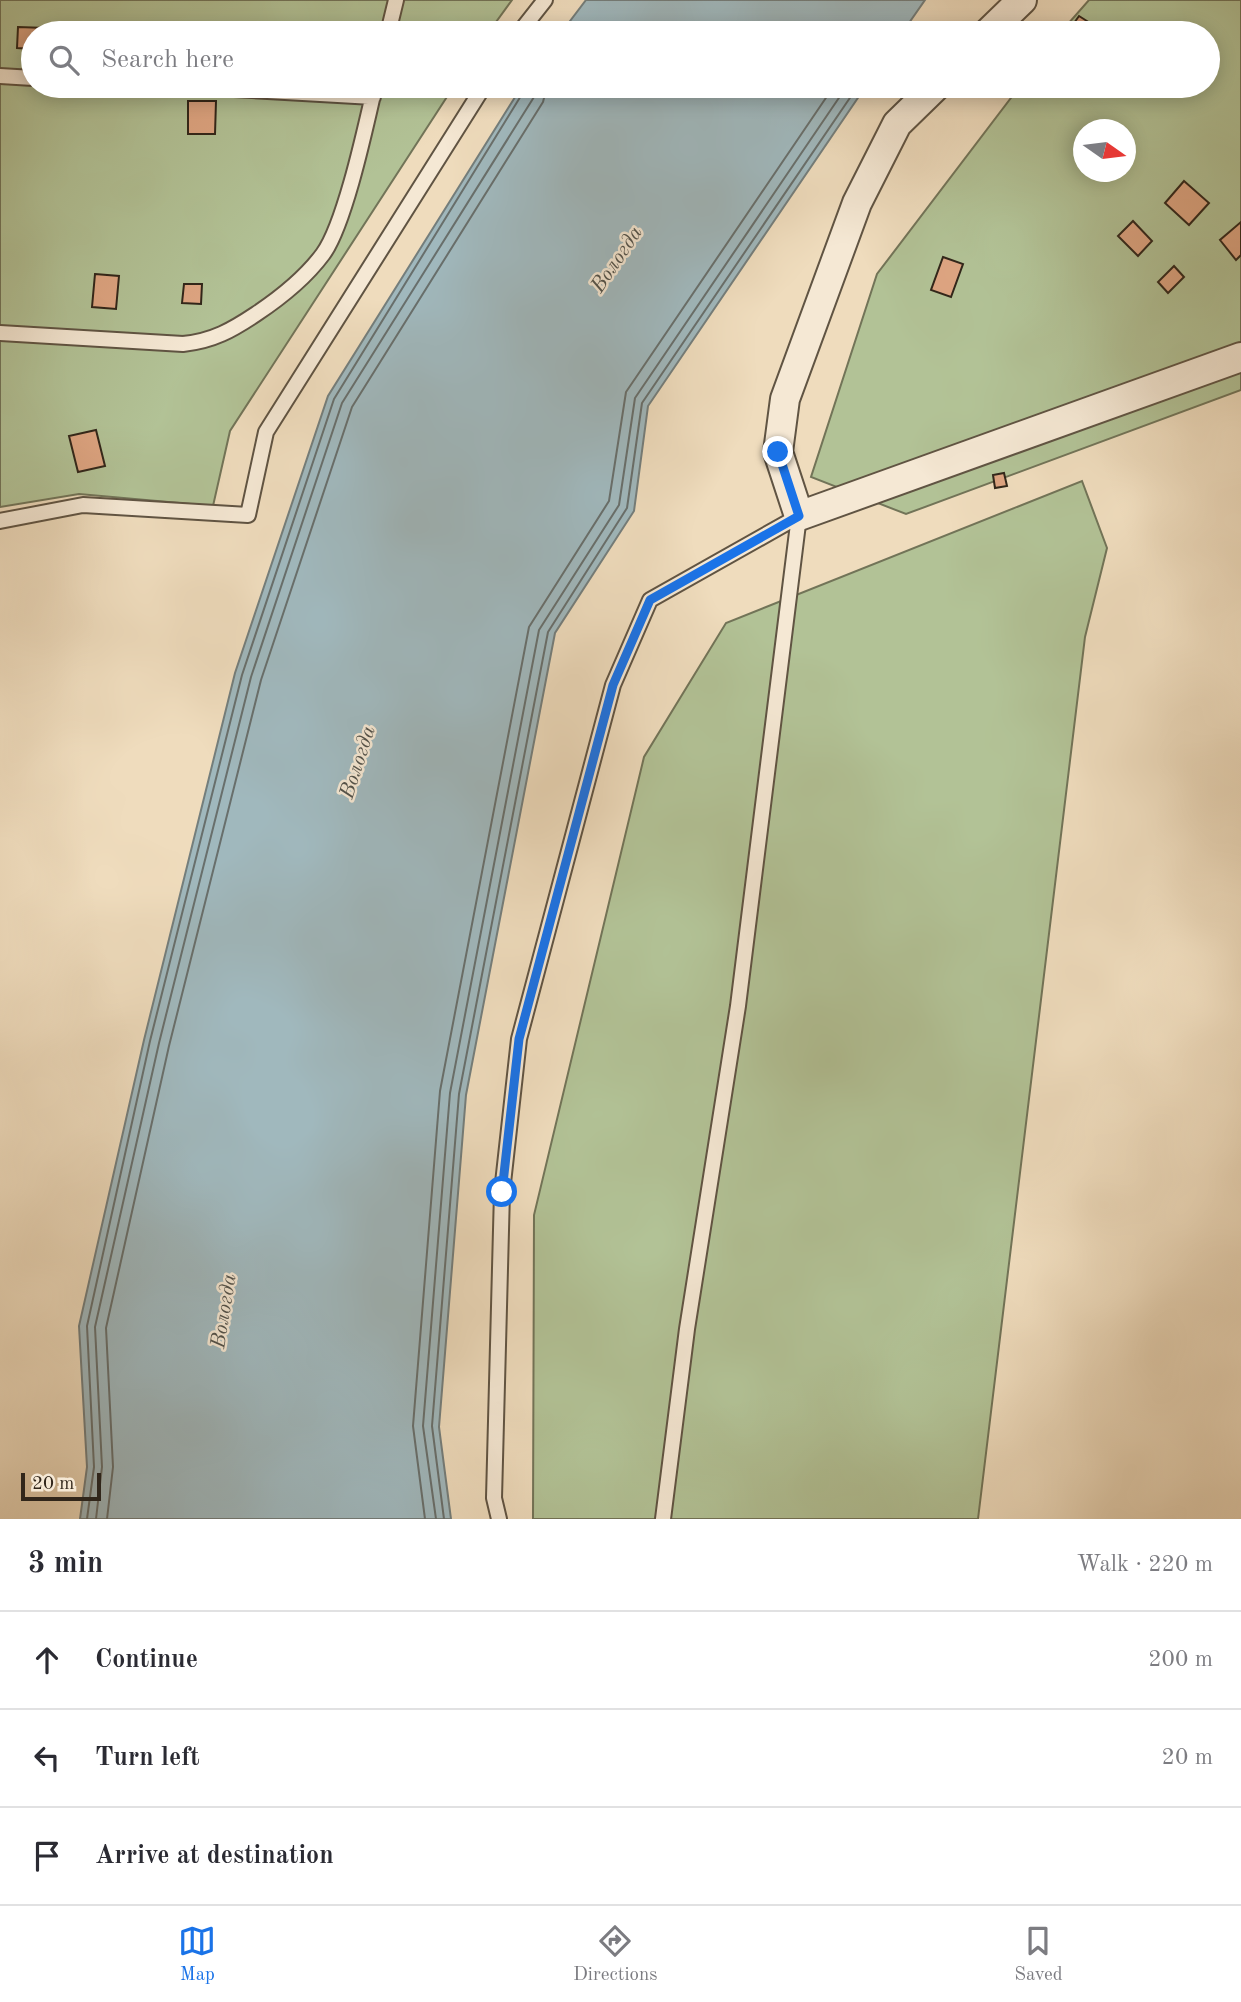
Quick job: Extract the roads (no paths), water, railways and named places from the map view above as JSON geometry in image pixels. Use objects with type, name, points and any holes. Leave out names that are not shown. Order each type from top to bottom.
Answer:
[{"type":"street","points":[[1000,21],[1022,0]]},
{"type":"street","points":[[924,98],[897,124],[857,203],[785,399],[778,452],[799,516],[1241,357]]},
{"type":"lane","points":[[391,21],[396,0]]},
{"type":"lane","points":[[528,21],[545,0]]},
{"type":"lane","points":[[0,76],[21,77]]},
{"type":"lane","points":[[0,333],[183,344],[209,341],[231,331],[270,305],[308,272],[325,252],[336,229],[372,98]]},
{"type":"lane","points":[[0,521],[83,505],[248,515],[266,432],[476,98]]},
{"type":"lane","points":[[499,1519],[494,1498],[502,1192],[519,1039],[613,685],[650,600],[799,516]]},
{"type":"lane","points":[[663,1519],[687,1329],[738,1006],[799,516]]},
{"type":"water","points":[[586,0],[925,0],[910,21],[570,21]]},
{"type":"water","name":"Вологда","points":[[514,98],[858,98],[648,406],[634,511],[555,633],[466,1095],[439,1427],[451,1519],[80,1519],[87,1467],[79,1326],[144,1040],[235,673],[328,396]]}]
